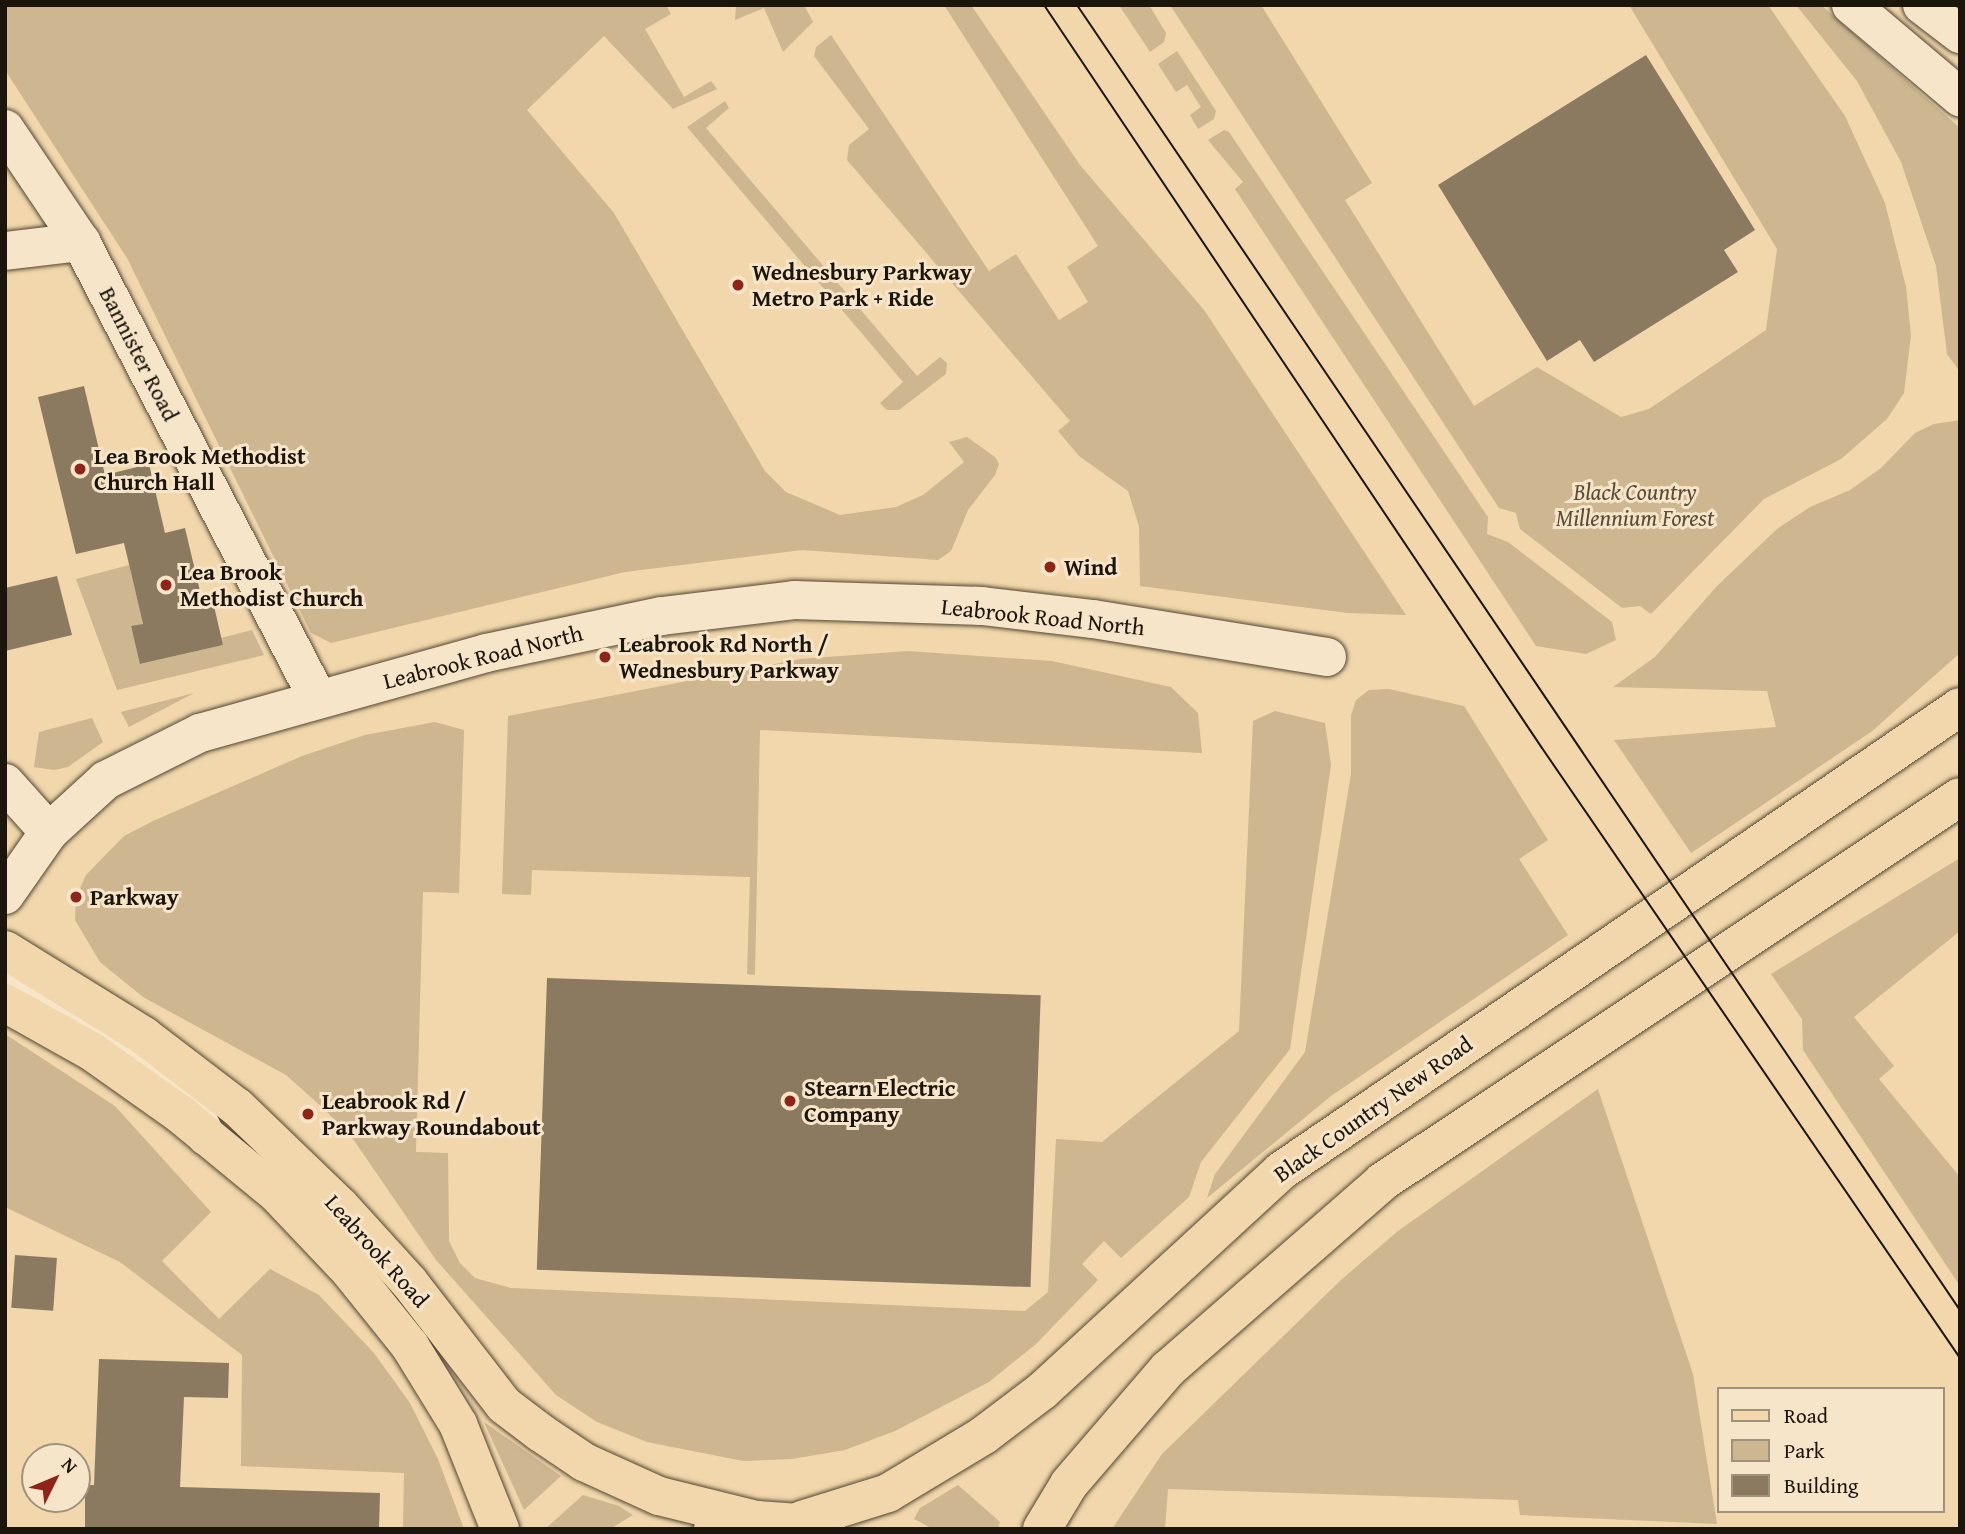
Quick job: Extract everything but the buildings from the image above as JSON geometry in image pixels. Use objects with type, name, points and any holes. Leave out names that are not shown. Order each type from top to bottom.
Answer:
[{"type":"main road","name":"Black Country New Road","points":[[802,1520],[888,1493],[984,1435],[1042,1391],[1281,1171],[1960,707]]},
{"type":"main road","points":[[1042,1529],[1069,1484],[1168,1369],[1382,1182],[1960,797]]},
{"type":"main road","name":"Leabrook Road","points":[[5,950],[144,1036],[237,1107],[340,1206],[409,1282],[504,1405],[584,1462],[659,1496],[757,1520]]},
{"type":"main road","name":"Leabrook Road","points":[[5,1003],[91,1051],[206,1136],[277,1194],[350,1271],[410,1346],[457,1424],[500,1529]]},
{"type":"main road","points":[[713,1529],[757,1520],[802,1520],[841,1529]]},
{"type":"street","points":[[1851,5],[1960,97]]},
{"type":"street","points":[[1923,5],[1960,34]]},
{"type":"street","name":"Bannister Road","points":[[5,129],[81,242],[318,699]]},
{"type":"street","points":[[5,251],[81,242]]},
{"type":"street","name":"Leabrook Road North","points":[[5,895],[49,832],[106,780],[200,733],[486,653],[662,616],[794,600],[982,606],[1093,619],[1326,657]]},
{"type":"street","points":[[5,783],[49,832]]},
{"type":"street","points":[[5,977],[66,1010],[182,1089],[206,1136]]},
{"type":"green space","points":[[5,5],[666,5],[671,14],[645,29],[684,97],[711,81],[717,89],[673,109],[604,36],[527,110],[614,213],[765,471],[786,492],[840,515],[896,507],[923,495],[964,462],[949,442],[967,437],[995,457],[999,464],[995,475],[968,510],[951,551],[938,560],[802,550],[625,572],[331,643],[311,633],[127,258],[5,70]]},
{"type":"green space","points":[[736,5],[804,5],[813,22],[783,52],[764,8],[735,20]]},
{"type":"green space","points":[[944,5],[971,5],[1080,165],[1204,310],[1406,615],[1348,613],[1140,586],[1139,526],[1128,491],[1079,456],[1058,431],[1070,421],[847,160],[849,145],[869,129],[814,56],[816,47],[831,35],[989,271],[1016,254],[1059,320],[1088,302],[1067,267],[1098,246]]},
{"type":"green space","points":[[1119,5],[1149,5],[1166,33],[1164,42],[1150,52]]},
{"type":"green space","name":"Black Country Millennium Forest","points":[[1170,5],[1261,5],[1372,183],[1345,200],[1474,406],[1537,367],[1621,417],[1649,409],[1766,330],[1777,249],[1629,5],[1768,5],[1845,116],[1885,203],[1906,287],[1911,335],[1904,393],[1887,419],[1841,459],[1764,499],[1651,614],[1640,606],[1622,608],[1520,529],[1516,513],[1499,508]]},
{"type":"green space","points":[[1796,5],[1821,5],[1960,128],[1960,372],[1947,354],[1936,266],[1901,162],[1857,81]]},
{"type":"green space","points":[[1177,51],[1216,111],[1214,119],[1198,129],[1190,115],[1201,107],[1187,85],[1176,92],[1158,64]]},
{"type":"green space","points":[[725,101],[729,108],[706,128],[917,376],[940,357],[947,363],[946,374],[899,410],[887,410],[880,403],[903,382],[687,127]]},
{"type":"green space","points":[[1224,130],[1229,132],[1488,517],[1487,534],[1508,542],[1612,622],[1616,640],[1586,654],[1536,646],[1235,189],[1243,182],[1208,140]]},
{"type":"green space","name":"Black Country Millennium Forest","points":[[1960,420],[1960,653],[1871,732],[1691,853],[1614,740],[1776,727],[1767,691],[1613,687],[1655,657],[1717,586],[1777,529],[1810,507],[1850,490],[1881,468],[1915,433],[1934,424]]},
{"type":"green space","points":[[129,565],[143,624],[131,627],[141,664],[223,645],[221,638],[252,630],[264,655],[117,690],[76,579]]},
{"type":"green space","points":[[908,651],[1052,661],[1171,687],[1198,713],[1202,753],[760,730],[755,975],[747,974],[750,877],[532,870],[531,895],[502,894],[508,716],[800,659]]},
{"type":"green space","points":[[1389,689],[1464,706],[1548,840],[1519,859],[1568,935],[1331,1096],[1207,1198],[1215,1174],[1305,1052],[1351,774],[1351,715],[1356,700],[1369,690]]},
{"type":"green space","points":[[194,693],[129,727],[121,712]]},
{"type":"green space","points":[[1275,711],[1325,723],[1331,765],[1290,1049],[1201,1162],[1189,1197],[1121,1258],[1104,1241],[1082,1264],[1098,1280],[1036,1344],[989,1382],[895,1431],[845,1450],[792,1459],[743,1461],[647,1442],[597,1422],[556,1395],[436,1260],[353,1139],[324,1109],[286,1075],[143,997],[100,962],[75,920],[76,897],[86,875],[124,836],[153,821],[302,756],[365,735],[435,722],[464,730],[459,893],[423,892],[416,1152],[448,1153],[449,1241],[460,1263],[475,1278],[511,1288],[1025,1311],[1048,1292],[1056,1139],[1102,1142],[1239,1031],[1253,721]]},
{"type":"green space","points":[[92,718],[103,742],[68,767],[54,770],[34,767],[39,732]]},
{"type":"green space","points":[[1960,858],[1960,931],[1854,1017],[1894,1066],[1879,1079],[1960,1177],[1960,1286],[1803,1050],[1802,1019],[1771,974]]},
{"type":"green space","points":[[5,1034],[115,1106],[211,1212],[162,1261],[219,1319],[270,1269],[319,1295],[374,1353],[410,1403],[438,1459],[464,1529],[403,1529],[404,1473],[241,1466],[242,1355],[120,1262],[5,1207]]},
{"type":"green space","points":[[1598,1089],[1693,1374],[1717,1524],[1520,1515],[1518,1500],[1168,1489],[1165,1529],[1112,1529],[1162,1454],[1342,1279],[1398,1231]]},
{"type":"green space","points":[[484,1422],[561,1476],[524,1510]]},
{"type":"green space","points":[[958,1485],[1000,1522],[998,1529],[933,1529],[914,1519],[920,1508]]},
{"type":"green space","points":[[583,1495],[619,1506],[633,1515],[610,1529],[545,1529]]},
{"type":"tram line","points":[[1044,5],[1542,748],[1960,1358]]},
{"type":"tram line","points":[[1077,5],[1960,1310]]},
{"type":"place","name":"Wednesbury Parkway Metro Park + Ride","points":[[738,285]]},
{"type":"place","name":"Lea Brook Methodist Church Hall","points":[[80,469]]},
{"type":"place","name":"Wind","points":[[1050,567]]},
{"type":"place","name":"Lea Brook Methodist Church","points":[[166,585]]},
{"type":"place","name":"Leabrook Rd North / Wednesbury Parkway","points":[[605,657]]},
{"type":"place","name":"Parkway","points":[[76,897]]},
{"type":"place","name":"Stearn Electric Company","points":[[790,1101]]},
{"type":"place","name":"Leabrook Rd / Parkway Roundabout","points":[[308,1114]]}]
